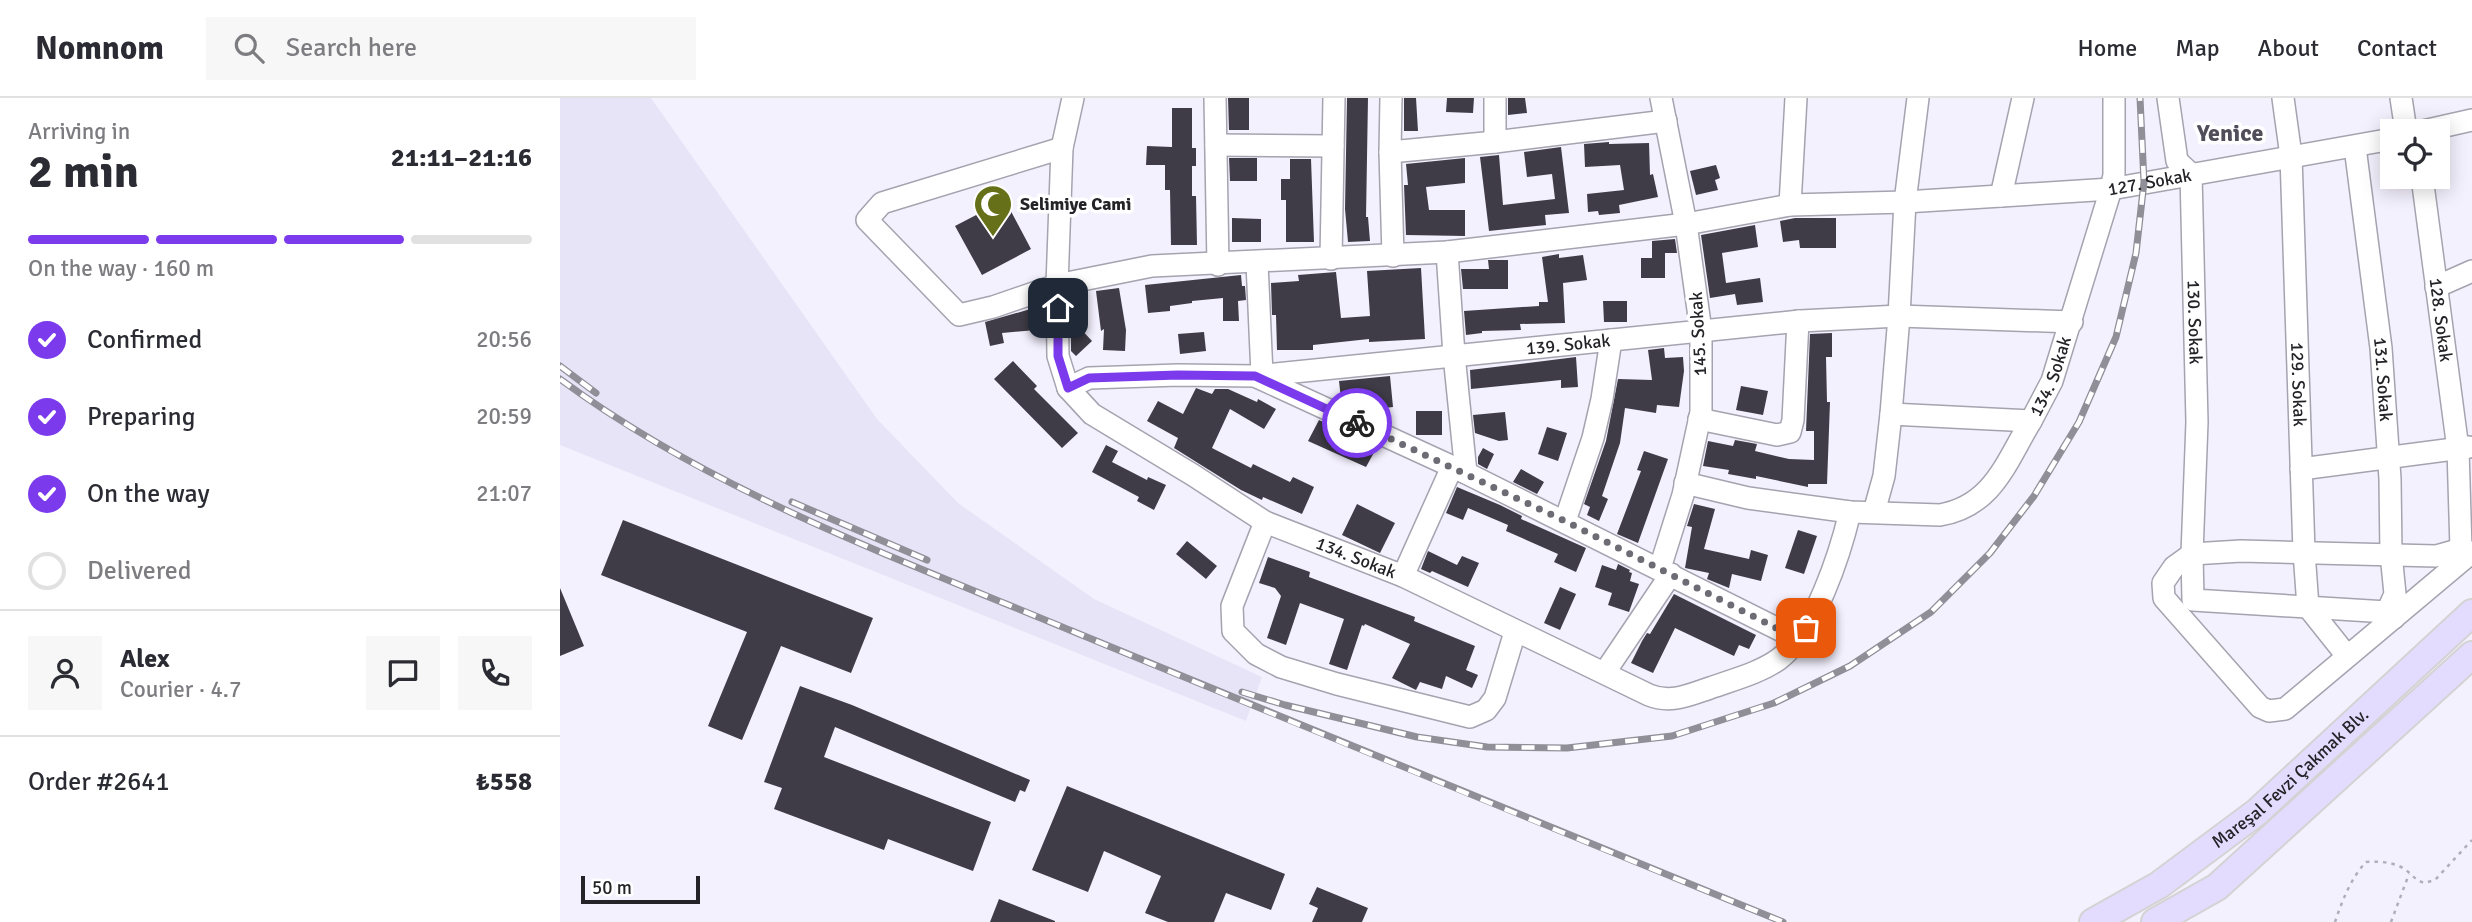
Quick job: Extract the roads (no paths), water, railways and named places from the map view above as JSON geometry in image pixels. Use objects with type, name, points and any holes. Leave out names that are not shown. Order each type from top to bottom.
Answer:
[{"type":"main road","name":"Mareşal Fevzi Çakmak Blv.","points":[[2093,922],[2159,885],[2258,812],[2472,613]]},
{"type":"main road","name":"Mareşal Fevzi Çakmak Blv.","points":[[2155,922],[2217,887],[2472,655]]},
{"type":"street","name":"134. Sokak","points":[[1073,98],[1062,148],[1057,285],[1058,356],[1068,388],[1092,414],[1265,522],[1403,576],[1656,698],[1672,700],[1737,678],[1778,660],[1800,640],[1817,607],[1850,512]]},
{"type":"street","points":[[1215,98],[1218,265]]},
{"type":"street","points":[[1331,259],[1334,98]]},
{"type":"street","points":[[1391,98],[1394,256]]},
{"type":"street","points":[[1495,98],[1495,142]]},
{"type":"street","name":"145. Sokak","points":[[1605,672],[1666,571],[1699,419],[1701,331],[1686,224],[1661,98]]},
{"type":"street","points":[[1790,205],[1796,98]]},
{"type":"street","points":[[1874,512],[1884,476],[1891,414],[1905,202],[1919,98]]},
{"type":"street","points":[[2001,196],[2023,98]]},
{"type":"street","name":"134. Sokak","points":[[1891,414],[2031,421],[2052,381],[2111,189],[2114,175],[2114,98]]},
{"type":"street","points":[[2168,98],[2177,161],[2192,174]]},
{"type":"street","name":"129. Sokak","points":[[2283,98],[2291,156],[2308,607]]},
{"type":"street","points":[[2401,98],[2404,119]]},
{"type":"street","points":[[2450,125],[2472,120]]},
{"type":"street","points":[[1390,152],[1666,121]]},
{"type":"street","name":"127. Sokak","points":[[1062,148],[882,203],[867,220],[958,315],[993,307],[1057,285],[1152,266],[1218,265],[1447,252],[1686,224],[1790,205],[1905,202],[2111,189],[2380,142]]},
{"type":"street","points":[[1216,145],[1333,146]]},
{"type":"street","name":"131. Sokak","points":[[2355,147],[2381,348],[2395,594],[2391,615]]},
{"type":"street","name":"130. Sokak","points":[[2192,174],[2197,422],[2193,600]]},
{"type":"street","name":"128. Sokak","points":[[2424,189],[2437,287],[2465,448]]},
{"type":"street","points":[[1403,576],[1459,470],[1447,252]]},
{"type":"street","points":[[1257,263],[1259,376],[1565,521],[1800,640]]},
{"type":"street","points":[[2437,287],[2472,271]]},
{"type":"street","name":"139. Sokak","points":[[1068,388],[1089,378],[1259,376],[1798,321],[1899,316],[2072,322]]},
{"type":"street","points":[[1699,419],[1777,435],[1790,432],[1798,321]]},
{"type":"street","points":[[1565,521],[1593,438],[1611,340]]},
{"type":"street","points":[[1685,483],[1748,498],[1850,512],[1953,512],[1975,503],[1991,489],[2031,421]]},
{"type":"street","points":[[2301,469],[2465,448],[2465,553]]},
{"type":"street","points":[[1265,522],[1231,606],[1233,631],[1256,654],[1281,667],[1469,717],[1486,709],[1495,698],[1515,632]]},
{"type":"street","points":[[2241,551],[2436,556],[2465,553],[2285,709],[2269,711],[2260,707],[2164,598],[2164,583],[2174,567],[2192,554],[2241,551]]},
{"type":"street","points":[[2164,598],[2391,615]]},
{"type":"street","points":[[2308,607],[2347,656]]},
{"type":"railway","points":[[1242,692],[1417,737],[1487,747],[1567,748],[1672,736],[1774,703],[1850,666],[1931,612],[1990,553],[2034,496],[2079,422],[2116,337],[2136,253],[2144,182],[2140,98]]},
{"type":"railway","points":[[560,366],[596,393]]},
{"type":"railway","points":[[560,379],[619,420],[680,456],[808,520],[940,577],[1783,922]]},
{"type":"railway","points":[[792,502],[927,560]]},
{"type":"place","name":"Selimiye Cami","points":[[993,238]]},
{"type":"district","name":"Yenice","points":[[2230,133]]}]
